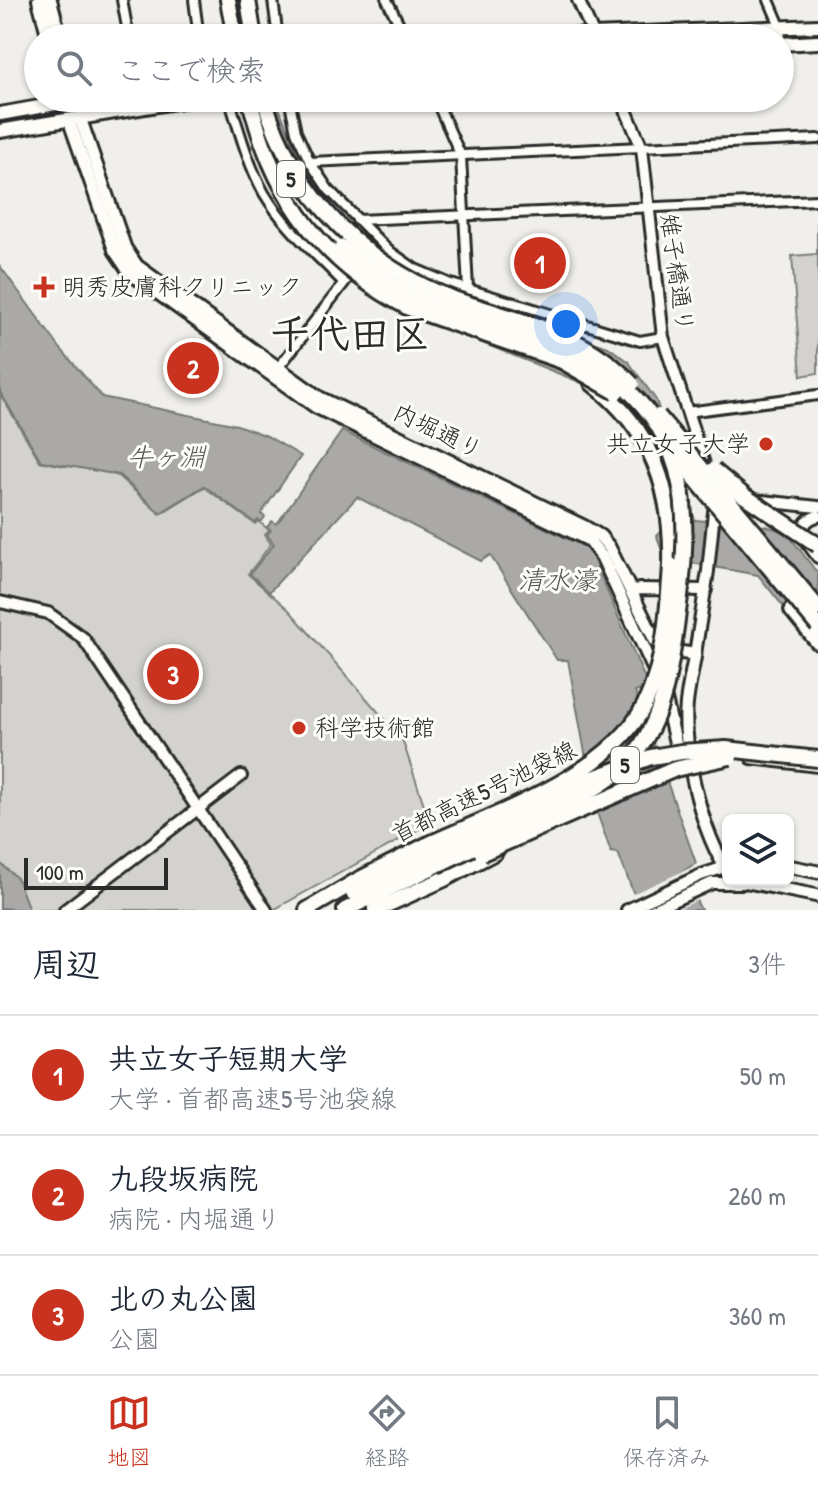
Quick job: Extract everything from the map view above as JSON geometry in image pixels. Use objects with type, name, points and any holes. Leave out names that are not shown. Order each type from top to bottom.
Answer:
[{"type":"highway","points":[[228,0],[234,24]]},
{"type":"highway","points":[[235,0],[237,24]]},
{"type":"highway","points":[[248,0],[253,24]]},
{"type":"highway","points":[[256,0],[256,24]]},
{"type":"highway","name":"首都高速5号池袋線","points":[[254,112],[271,166],[290,203],[316,238],[348,270],[409,308],[562,361],[614,391],[649,423],[818,626]]},
{"type":"highway","name":"首都高速5号池袋線","points":[[268,112],[291,178],[313,213],[342,247],[375,274],[413,296],[565,351],[603,371],[635,399],[655,424],[670,451],[684,496],[685,555],[668,681],[656,719],[640,747],[618,771],[593,789],[436,863],[347,910]]},
{"type":"highway","name":"首都高速5号池袋線","points":[[270,112],[281,140],[310,190],[337,224],[367,253],[430,290],[547,329],[588,347],[623,375],[818,608]]},
{"type":"highway","name":"首都高速5号池袋線","points":[[307,910],[358,880],[436,863],[609,751],[633,725],[656,673],[664,633],[671,565],[671,525],[665,489],[653,456],[634,426],[602,391],[562,365],[500,340]]},
{"type":"highway","points":[[677,438],[743,495],[818,545]]},
{"type":"highway","points":[[687,469],[818,642]]},
{"type":"highway","points":[[375,910],[436,863],[591,779],[651,757],[726,749],[818,764]]},
{"type":"highway","points":[[316,910],[436,863],[530,832],[662,775],[703,761],[749,756],[818,764]]},
{"type":"main road","points":[[39,0],[45,24]]},
{"type":"main road","points":[[50,0],[56,24]]},
{"type":"main road","points":[[794,27],[818,26]]},
{"type":"main road","points":[[794,43],[818,42]]},
{"type":"main road","points":[[0,114],[24,109]]},
{"type":"main road","points":[[74,112],[74,119]]},
{"type":"main road","points":[[0,131],[116,112]]},
{"type":"main road","name":"内堀通り","points":[[74,119],[115,251],[130,273],[274,373],[341,409],[594,531],[609,547],[657,644],[667,651],[695,654],[686,711],[685,760]]},
{"type":"main road","name":"内堀通り","points":[[274,373],[297,395],[338,418],[594,544],[649,655],[699,802],[722,856]]},
{"type":"main road","points":[[794,867],[818,872]]},
{"type":"main road","points":[[763,886],[818,896]]},
{"type":"street","points":[[122,0],[126,24]]},
{"type":"street","points":[[194,0],[197,24]]},
{"type":"street","points":[[273,0],[276,24]]},
{"type":"street","points":[[387,0],[399,24]]},
{"type":"street","points":[[578,0],[589,24]]},
{"type":"street","points":[[769,0],[778,24]]},
{"type":"street","points":[[234,112],[264,193],[291,229],[345,280]]},
{"type":"street","points":[[292,112],[296,132],[310,162],[328,189],[377,244],[415,269],[468,289],[640,341],[663,337]]},
{"type":"street","points":[[441,112],[461,156],[468,289]]},
{"type":"street","name":"雉子橋通り","points":[[627,112],[642,148],[663,337],[715,499],[716,513],[695,654]]},
{"type":"street","points":[[310,162],[818,139]]},
{"type":"street","points":[[357,220],[818,200]]},
{"type":"street","points":[[274,373],[345,280],[377,244]]},
{"type":"street","points":[[687,412],[818,395]]},
{"type":"street","points":[[715,499],[761,500],[818,507]]},
{"type":"street","points":[[761,500],[785,515],[818,557]]},
{"type":"street","points":[[804,538],[806,521],[818,516]]},
{"type":"street","points":[[631,593],[639,589],[706,590]]},
{"type":"street","points":[[0,602],[35,607],[83,638],[266,910]]},
{"type":"street","points":[[685,760],[741,757],[818,764]]},
{"type":"street","points":[[65,910],[241,776]]},
{"type":"street","points":[[653,910],[722,871]]},
{"type":"street","points":[[632,908],[704,880],[722,881]]},
{"type":"shaded area","points":[[817,224],[818,373],[801,376],[792,256],[817,254]]},
{"type":"shaded area","points":[[0,394],[40,461],[65,466],[84,465],[118,476],[160,514],[204,487],[255,524],[258,521],[269,530],[265,535],[271,544],[248,574],[289,610],[402,739],[430,823],[273,910],[0,910]]},
{"type":"water","points":[[251,112],[281,112],[302,165],[320,198],[368,248],[454,295],[608,347],[628,361],[656,400],[695,520],[766,526],[784,532],[818,574],[818,650],[758,575],[664,558],[657,536],[663,530],[653,485],[625,412],[607,393],[440,326],[346,272]]},
{"type":"water","name":"牛ヶ淵","points":[[0,266],[60,348],[102,397],[237,425],[267,436],[301,456],[261,514],[265,517],[261,522],[258,520],[255,523],[204,486],[160,513],[119,475],[41,461],[0,392]]},
{"type":"water","name":"清水濠","points":[[342,431],[589,549],[649,688],[635,692],[696,863],[682,872],[701,910],[640,910],[618,853],[611,852],[595,807],[568,660],[557,660],[490,555],[481,561],[357,497],[269,592],[250,574],[274,544],[267,535],[271,530],[267,527],[272,521],[276,524],[279,521]]},
{"type":"water","points":[[0,863],[17,878],[29,910],[0,908]]},
{"type":"pier","points":[[697,865],[687,873],[700,899],[676,910],[637,910],[630,895]]},
{"type":"place","name":"共立女子短期大学","points":[[540,263]]},
{"type":"place","name":"明秀皮膚科クリニック","points":[[44,287]]},
{"type":"place","name":"九段坂病院","points":[[193,368]]},
{"type":"place","name":"共立女子大学","points":[[766,444]]},
{"type":"place","name":"北の丸公園","points":[[173,674]]},
{"type":"place","name":"科学技術館","points":[[299,728]]},
{"type":"district","name":"千代田区","points":[[350,334]]}]
